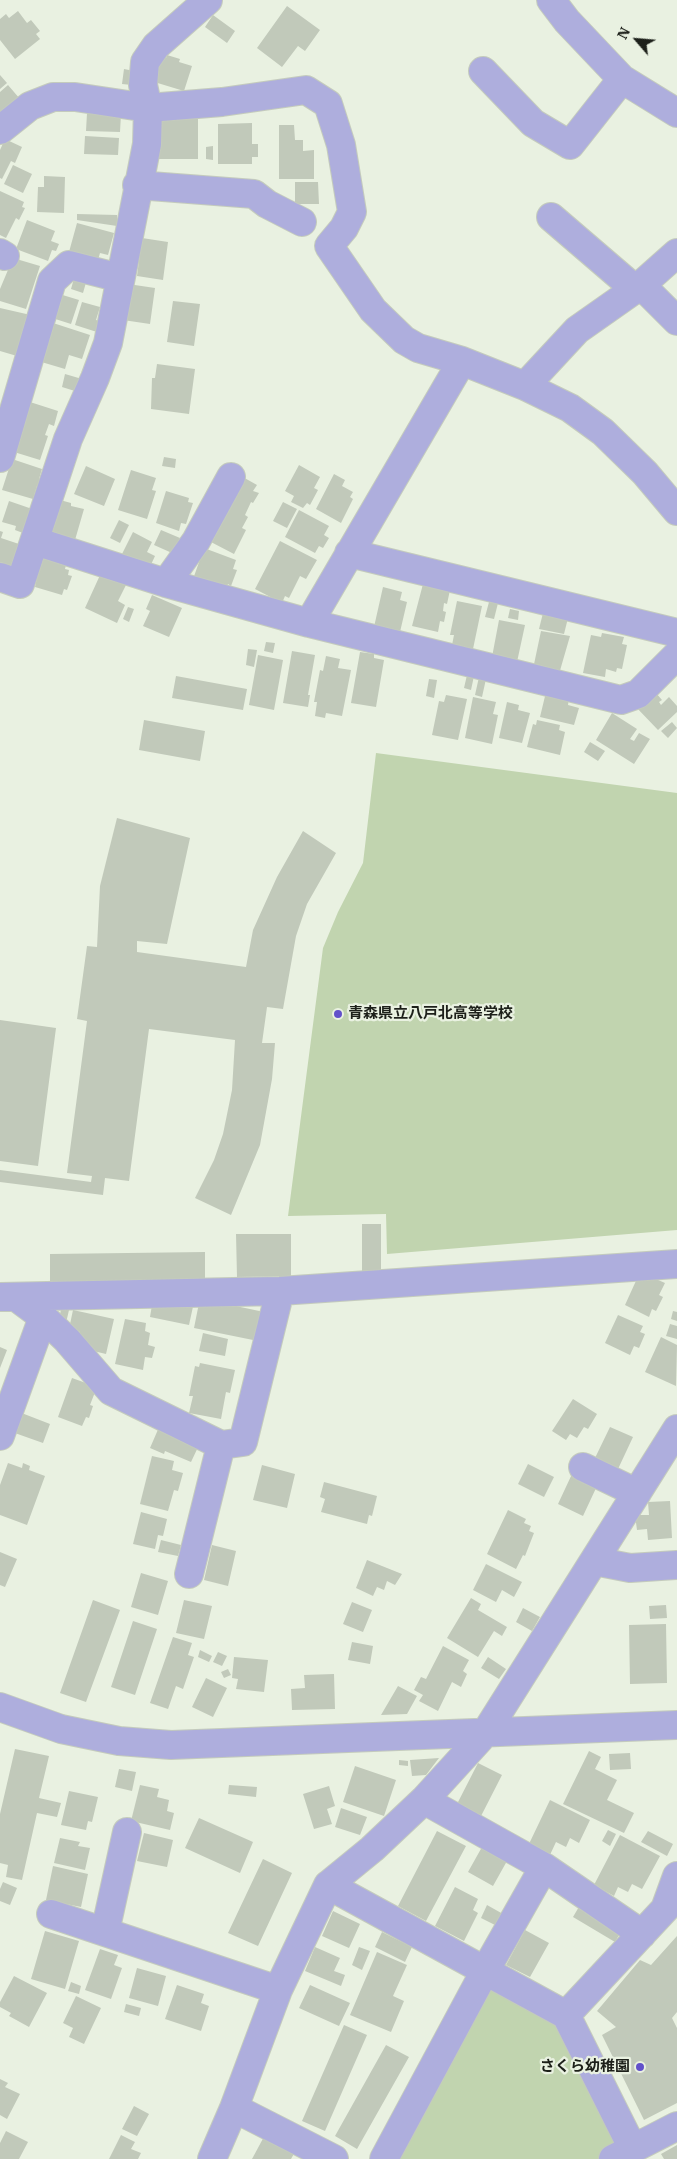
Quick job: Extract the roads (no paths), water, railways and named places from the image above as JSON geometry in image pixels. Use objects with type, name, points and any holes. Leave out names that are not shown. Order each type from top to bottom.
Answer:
[{"type":"street","points":[[0,577],[20,584],[68,439],[108,343],[137,185],[147,144],[148,108],[142,85],[145,62],[156,46],[208,0]]},
{"type":"street","points":[[552,0],[567,22],[622,80],[677,113]]},
{"type":"street","points":[[483,71],[533,123],[570,145],[622,80]]},
{"type":"street","points":[[0,130],[30,106],[53,97],[75,97],[148,108],[222,102],[306,90],[328,104],[341,145],[352,212],[344,228],[329,246],[373,310],[404,340],[418,348],[462,361],[525,386],[570,408],[603,432],[645,473],[677,511]]},
{"type":"street","points":[[137,185],[254,194],[267,204],[302,222]]},
{"type":"street","points":[[551,217],[677,321]]},
{"type":"street","points":[[525,386],[577,330],[639,288],[677,253]]},
{"type":"street","points":[[0,458],[52,281],[69,265],[120,278]]},
{"type":"street","points":[[309,623],[348,553],[462,361]]},
{"type":"street","points":[[166,583],[196,541],[231,478]]},
{"type":"street","points":[[35,541],[166,583],[309,623],[621,700],[638,694],[677,654]]},
{"type":"street","points":[[348,553],[677,633]]},
{"type":"street","points":[[8,1297],[280,1291],[677,1264]]},
{"type":"street","points":[[8,1297],[43,1317],[67,1340],[111,1391],[221,1445],[243,1442],[280,1291]]},
{"type":"street","points":[[0,1436],[43,1317]]},
{"type":"street","points":[[212,2159],[234,2108],[278,1990],[328,1885],[372,1849],[424,1800],[486,1732],[677,1428]]},
{"type":"street","points":[[189,1574],[221,1445]]},
{"type":"street","points":[[583,1467],[636,1493]]},
{"type":"street","points":[[594,1561],[630,1568],[677,1565]]},
{"type":"street","points":[[0,1707],[61,1729],[119,1741],[171,1745],[677,1725]]},
{"type":"street","points":[[424,1800],[544,1867],[642,1934]]},
{"type":"street","points":[[105,1932],[127,1832]]},
{"type":"street","points":[[384,2159],[485,1970],[544,1867]]},
{"type":"street","points":[[566,2015],[665,1909],[677,1876]]},
{"type":"street","points":[[328,1885],[566,2015],[623,2154],[677,2126]]},
{"type":"street","points":[[50,1914],[278,1990]]},
{"type":"street","points":[[234,2108],[334,2159]]},
{"type":"place","name":"青森県立八戸北高等学校","points":[[338,1014]]},
{"type":"place","name":"さくら幼稚園","points":[[640,2067]]}]
